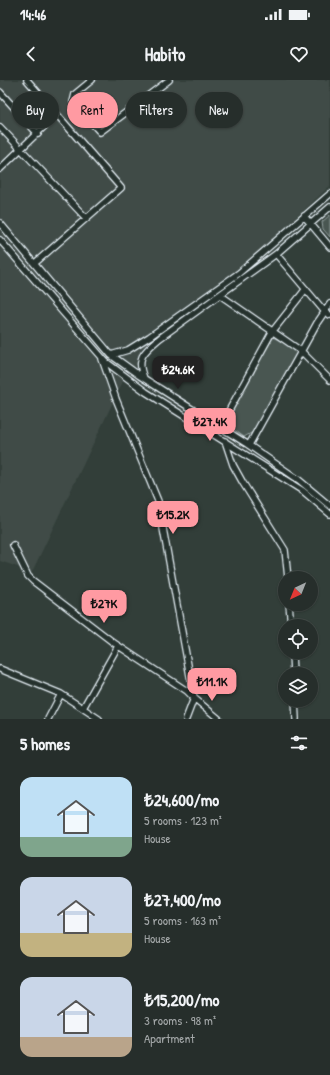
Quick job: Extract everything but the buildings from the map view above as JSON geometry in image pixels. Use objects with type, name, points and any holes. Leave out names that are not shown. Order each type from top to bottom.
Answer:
[{"type":"street","points":[[27,80],[38,92]]},
{"type":"street","points":[[92,80],[75,94],[73,102],[100,132],[169,80]]},
{"type":"street","points":[[0,92],[38,134]]},
{"type":"street","points":[[35,263],[121,188],[59,116]]},
{"type":"street","points":[[0,127],[86,218]]},
{"type":"street","points":[[0,169],[44,128]]},
{"type":"street","points":[[112,355],[128,350],[142,341],[238,273],[330,194]]},
{"type":"street","points":[[144,379],[140,367],[141,359],[145,351],[160,338],[276,254],[330,207]]},
{"type":"street","points":[[304,216],[330,247]]},
{"type":"street","points":[[0,223],[112,355],[144,379],[249,445],[310,488],[330,506]]},
{"type":"street","points":[[0,240],[101,357],[146,392],[303,491],[330,514]]},
{"type":"street","points":[[276,254],[305,290],[327,313]]},
{"type":"street","points":[[220,427],[272,332],[305,290]]},
{"type":"street","points":[[220,295],[301,351],[330,380]]},
{"type":"street","points":[[249,445],[301,351],[327,313],[330,304]]},
{"type":"street","points":[[142,341],[139,347],[145,351]]},
{"type":"street","points":[[101,357],[116,399],[158,501],[194,698],[186,719]]},
{"type":"street","points":[[225,442],[233,465],[285,550],[287,571]]},
{"type":"street","points":[[13,545],[28,576],[33,581],[118,646],[187,691],[219,719]]},
{"type":"street","points":[[83,708],[118,646]]},
{"type":"street","points":[[0,669],[61,694],[98,719]]},
{"type":"street","points":[[48,719],[61,694]]},
{"type":"street","points":[[295,707],[296,719]]},
{"type":"shaded area","points":[[0,80],[330,80],[330,186],[126,375],[32,572],[0,561]]},
{"type":"shaded area","points":[[330,215],[330,237],[323,229],[322,222]]},
{"type":"shaded area","points":[[273,337],[298,351],[253,432],[244,437],[225,423]]}]
